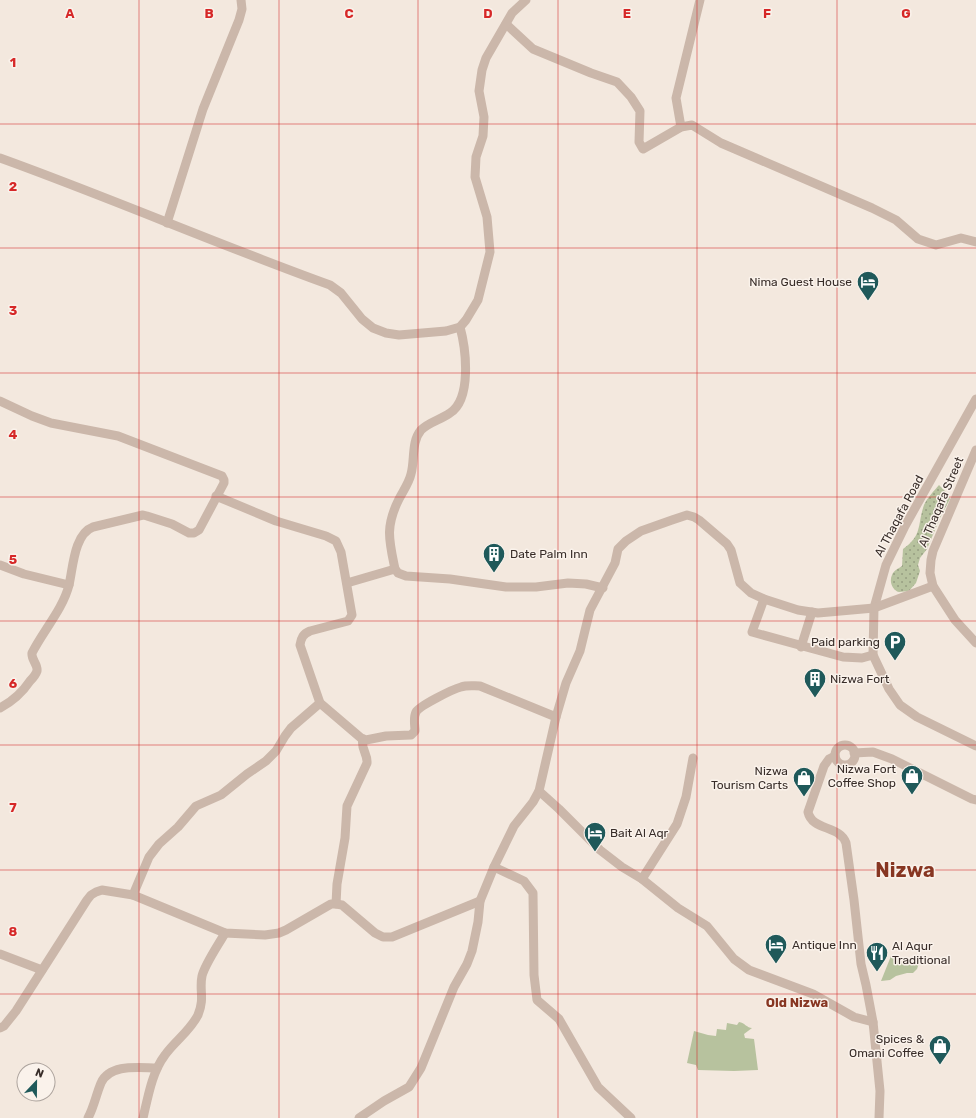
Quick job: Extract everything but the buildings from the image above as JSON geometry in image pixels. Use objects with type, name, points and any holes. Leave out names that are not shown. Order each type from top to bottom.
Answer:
[{"type":"street","points":[[167,223],[203,109],[239,20],[242,9],[241,0]]},
{"type":"street","points":[[0,158],[66,182],[167,223],[330,285],[341,293],[362,319],[373,328],[386,334],[400,335],[446,331],[460,327],[478,300],[490,252],[487,217],[475,177],[476,157],[483,136],[484,117],[479,91],[482,70],[486,58],[512,13],[526,0]]},
{"type":"street","points":[[681,127],[676,98],[700,0]]},
{"type":"street","points":[[506,24],[533,49],[617,82],[631,97],[640,111],[639,142],[643,149],[681,127],[692,125],[721,143],[872,208],[896,220],[918,239],[936,245],[961,238],[976,242]]},
{"type":"street","points":[[460,327],[466,357],[466,372],[462,394],[460,401],[451,413],[428,424],[420,431],[415,440],[411,475],[393,512],[389,525],[389,538],[395,569],[398,573],[406,576],[450,579],[506,587],[536,587],[568,583],[586,584],[603,588]]},
{"type":"street","name":"Al Thaqafa Road","points":[[976,399],[905,526],[889,558],[874,608],[873,655],[889,690],[900,705],[917,717],[976,746]]},
{"type":"street","points":[[0,400],[32,416],[51,423],[104,433],[131,440],[222,476],[224,480],[224,484],[216,496],[199,530],[194,533],[189,533],[166,521],[143,515],[87,529],[83,533],[77,549],[65,597],[32,653],[31,657],[37,669],[35,674],[20,695],[12,702],[0,708]]},
{"type":"street","name":"Al Thaqafa Street","points":[[933,586],[930,573],[933,551],[976,450]]},
{"type":"street","points":[[216,496],[276,521],[332,538],[340,546],[351,611],[350,619],[348,621],[310,630],[300,639],[300,645],[320,703],[363,739],[411,735],[415,731],[414,716],[418,708],[462,686],[480,686],[556,717]]},
{"type":"street","points":[[360,1118],[384,1101],[409,1087],[421,1068],[454,987],[467,964],[472,951],[476,937],[480,901],[494,867],[514,826],[533,802],[538,791],[556,717],[566,683],[580,651],[590,610],[615,563],[618,549],[626,541],[641,531],[687,515],[694,517],[727,544],[734,556],[734,563],[740,583],[751,593],[790,608],[812,612],[874,608],[933,586],[956,620],[976,643]]},
{"type":"street","points":[[0,565],[24,574],[69,585]]},
{"type":"street","points":[[347,583],[395,569]]},
{"type":"street","points":[[764,599],[752,632],[802,647],[843,657],[862,658],[873,655]]},
{"type":"street","points":[[802,647],[812,612]]},
{"type":"street","points":[[133,895],[148,858],[159,844],[178,827],[196,806],[221,795],[266,762],[276,751],[291,728],[320,703]]},
{"type":"street","points":[[336,904],[337,884],[345,838],[347,806],[367,763],[367,758],[362,746],[363,739]]},
{"type":"street","points":[[844,745],[851,747],[854,753],[852,762],[847,765],[840,764],[835,756],[836,750],[844,745]]},
{"type":"street","points":[[854,753],[873,752],[892,759],[976,800]]},
{"type":"street","points":[[835,756],[829,759],[824,766],[808,812],[811,820],[815,823],[839,833],[845,839],[861,964],[873,1022],[880,1091],[879,1118]]},
{"type":"street","points":[[642,879],[677,824],[686,797],[693,758]]},
{"type":"street","points":[[538,791],[559,809],[600,850],[622,867],[642,879],[678,908],[707,926],[734,960],[749,970],[813,994],[854,1017],[873,1022]]},
{"type":"street","points":[[494,867],[524,881],[533,893],[534,975],[537,1000],[558,1019],[598,1087],[631,1118]]},
{"type":"street","points":[[0,1028],[4,1026],[16,1011],[91,895],[102,890],[133,895],[225,933],[279,933],[326,906],[336,904],[342,905],[375,933],[383,937],[392,937],[480,901]]},
{"type":"street","points":[[143,1118],[158,1068],[172,1046],[194,1022],[201,1005],[202,974],[225,933]]},
{"type":"street","points":[[0,954],[42,970]]},
{"type":"street","points":[[88,1118],[94,1106],[102,1082],[109,1073],[118,1070],[158,1068]]},
{"type":"green space","points":[[939,485],[948,494],[950,499],[927,549],[920,558],[918,565],[920,571],[916,583],[909,591],[899,592],[892,585],[892,575],[902,566],[903,549],[914,539],[917,534],[924,505]]},
{"type":"green space","points":[[891,956],[901,961],[919,963],[917,969],[913,973],[907,973],[896,976],[890,980],[881,981]]},
{"type":"green space","points":[[739,1022],[752,1028],[744,1034],[745,1038],[754,1039],[758,1070],[698,1070],[696,1065],[687,1063],[694,1031],[716,1036],[717,1029],[726,1030],[727,1023],[737,1025]]},
{"type":"place","name":"Nima Guest House","points":[[868,302]]},
{"type":"place","name":"Date Palm Inn","points":[[494,574]]},
{"type":"place","name":"Paid parking","points":[[895,662]]},
{"type":"place","name":"Nizwa Fort","points":[[815,698]]},
{"type":"place","name":"Nizwa Fort Coffee Shop","points":[[912,796]]},
{"type":"place","name":"Nizwa Tourism Carts","points":[[804,798]]},
{"type":"place","name":"Bait Al Aqr","points":[[595,852]]},
{"type":"place","name":"Antique Inn","points":[[776,964]]},
{"type":"place","name":"Al Aqur Traditional","points":[[877,972]]},
{"type":"place","name":"Spices & Omani Coffee","points":[[940,1066]]},
{"type":"district","name":"Nizwa","points":[[905,870]]},
{"type":"district","name":"Old Nizwa","points":[[797,1002]]}]
